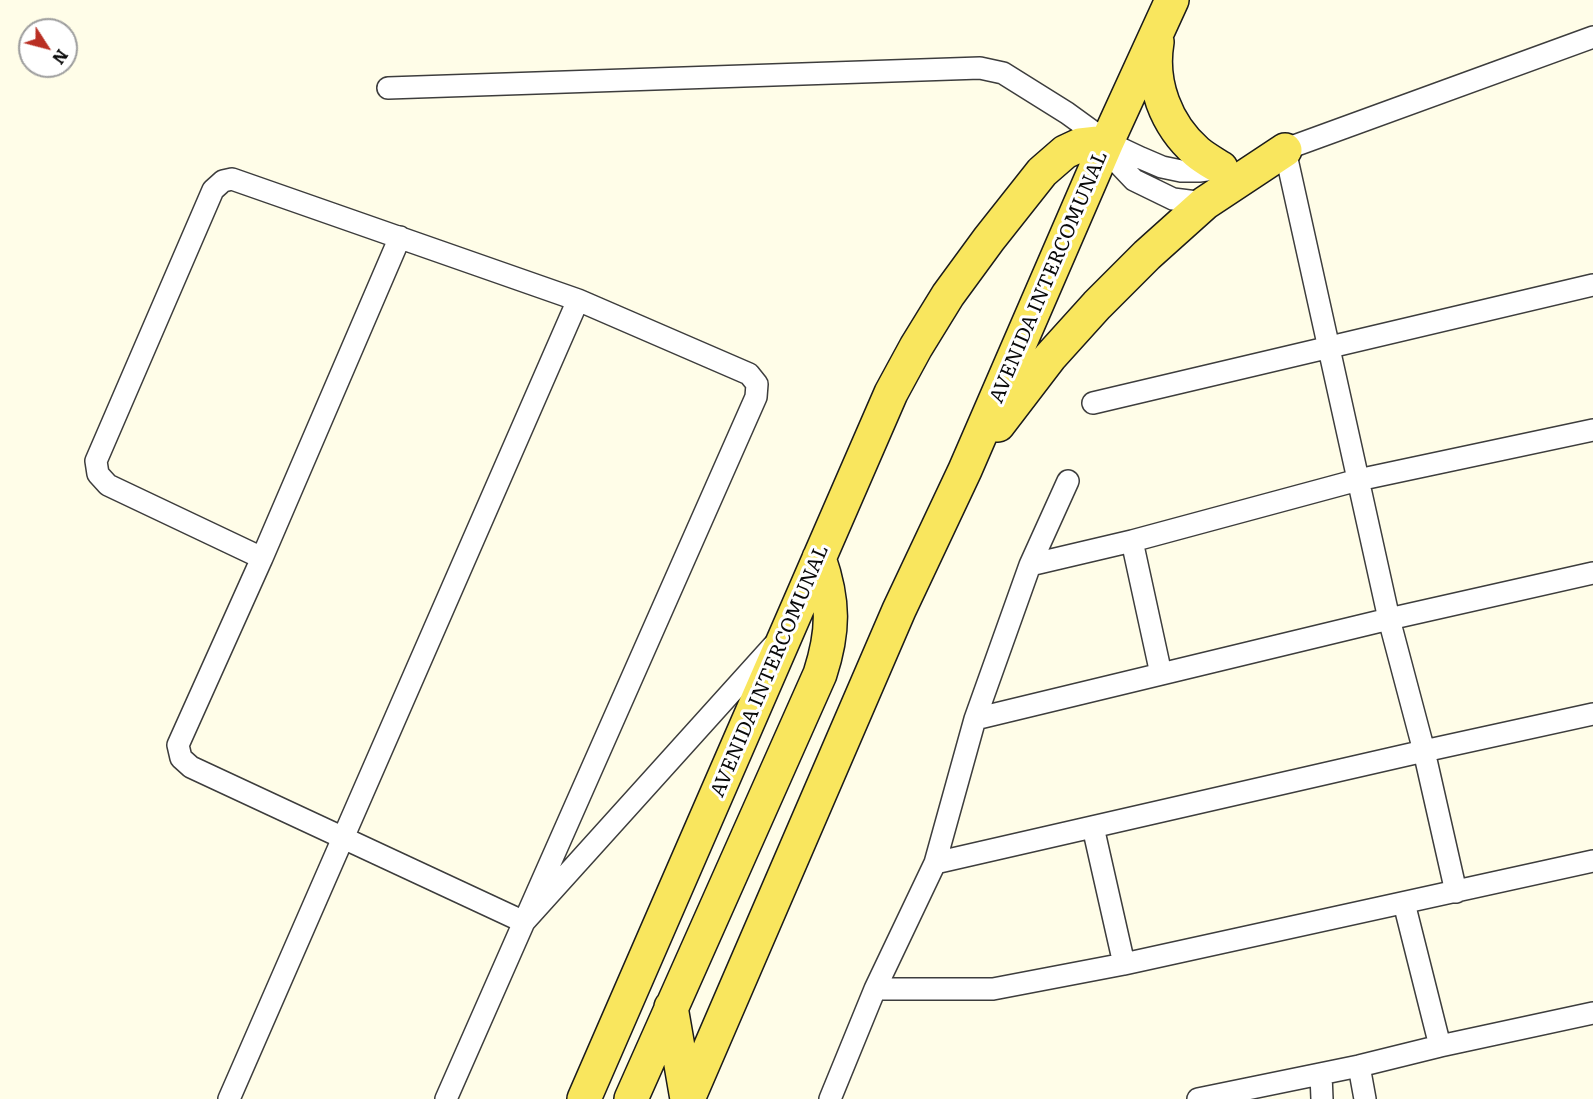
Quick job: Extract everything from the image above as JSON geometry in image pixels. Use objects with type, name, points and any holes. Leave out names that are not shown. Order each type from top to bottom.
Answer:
[{"type":"main road","points":[[1107,142],[1172,0]]},
{"type":"main road","points":[[1159,29],[1154,56],[1157,83],[1165,109],[1179,133],[1198,153],[1221,168]]},
{"type":"main road","name":"AVENIDA INTERCOMUNAL","points":[[584,1099],[891,393],[916,347],[948,295],[1042,172],[1065,152],[1080,145],[1107,142],[965,470],[899,610],[687,1099]]},
{"type":"main road","points":[[965,470],[1006,413],[1066,340],[1147,255],[1206,203],[1285,150]]},
{"type":"main road","points":[[630,1099],[820,674],[831,628],[827,580],[819,558]]},
{"type":"main road","points":[[671,1007],[687,1099]]},
{"type":"street","points":[[388,88],[980,68],[1003,73],[1067,113],[1107,142],[1162,167],[1181,171],[1199,171],[1221,168],[1285,150],[1593,37]]},
{"type":"street","points":[[1107,142],[1115,160],[1134,180],[1173,199],[1206,203]]},
{"type":"street","points":[[1285,150],[1389,619],[1424,751],[1456,892]]},
{"type":"street","points":[[262,558],[108,485],[98,474],[96,461],[213,190],[223,181],[232,179],[578,300],[749,374],[757,384],[756,397],[446,1099]]},
{"type":"street","points":[[400,237],[262,558],[178,745],[180,758],[191,767],[524,922]]},
{"type":"street","points":[[1093,403],[1593,285]]},
{"type":"street","points":[[229,1099],[578,300]]},
{"type":"street","points":[[1030,565],[1132,541],[1358,480],[1593,430]]},
{"type":"street","points":[[830,1099],[875,989],[935,863],[975,719],[1030,565],[1068,481]]},
{"type":"street","points":[[1132,541],[1161,674]]},
{"type":"street","points":[[975,719],[1389,619],[1593,573]]},
{"type":"street","points":[[524,922],[789,628]]},
{"type":"street","points":[[935,863],[1593,714]]},
{"type":"street","points":[[1093,827],[1124,964]]},
{"type":"street","points":[[875,989],[993,989],[1124,964],[1593,861]]},
{"type":"street","points":[[1404,903],[1440,1046]]},
{"type":"street","points":[[1198,1099],[1359,1066],[1593,1013]]},
{"type":"street","points":[[1359,1066],[1365,1099]]},
{"type":"street","points":[[1321,1074],[1322,1099]]}]
